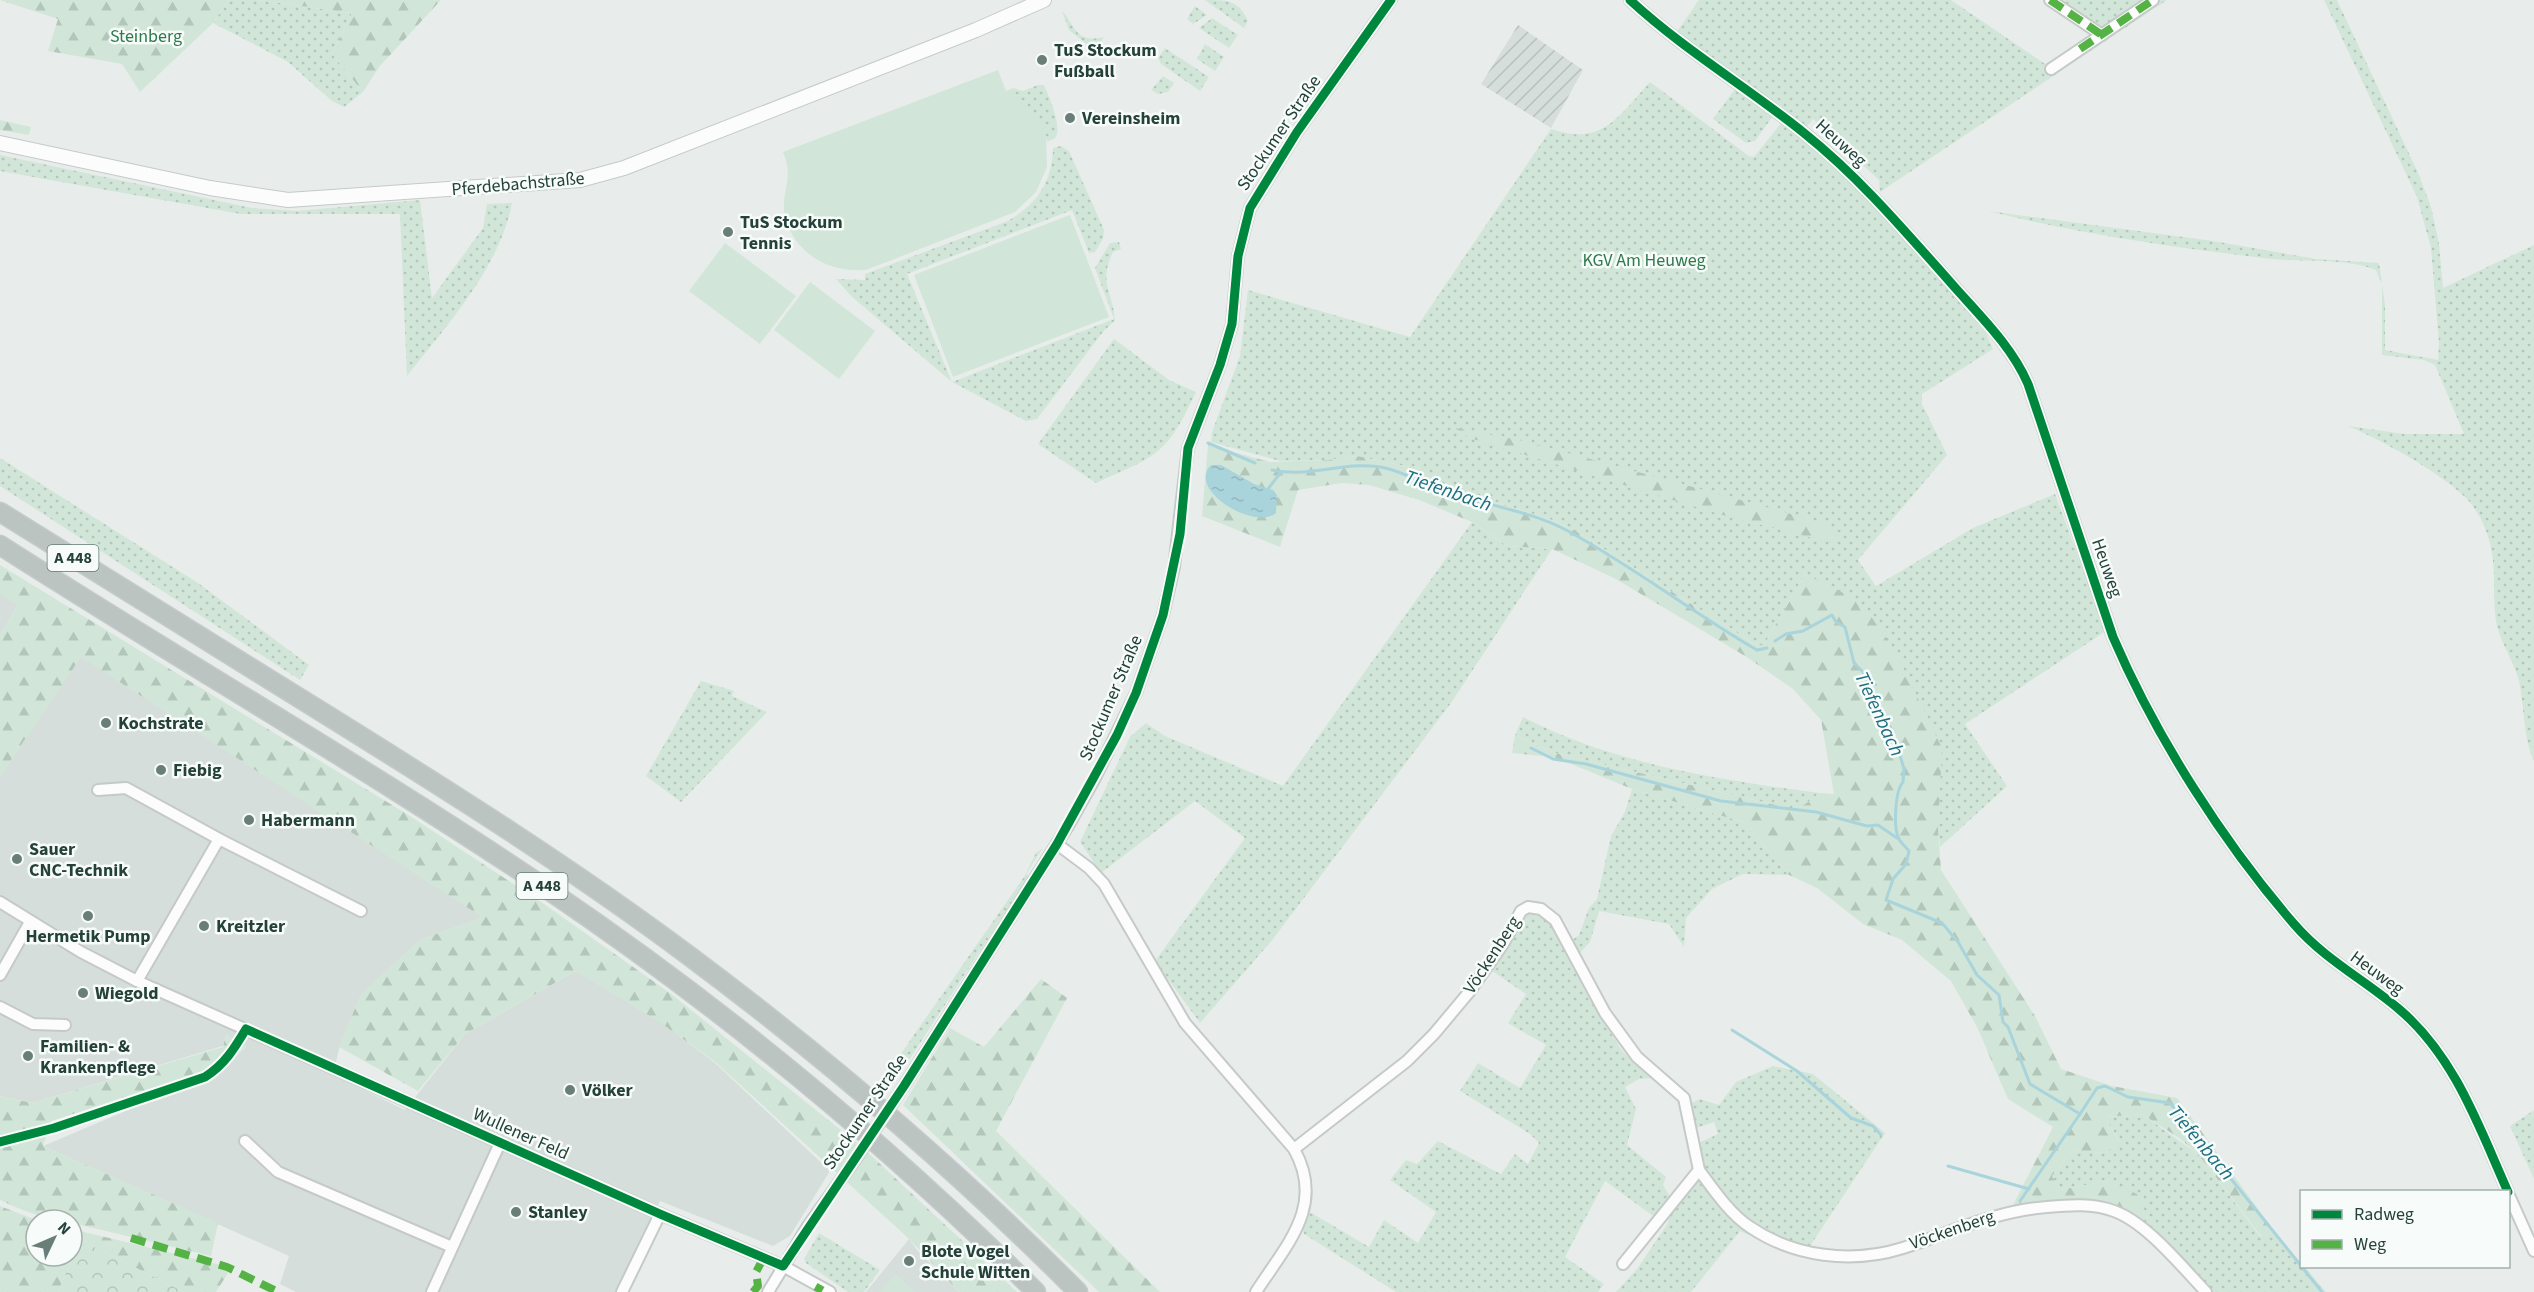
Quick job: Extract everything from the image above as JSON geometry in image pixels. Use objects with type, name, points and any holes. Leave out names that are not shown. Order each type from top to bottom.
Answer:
[{"type":"highway","name":"A 448","points":[[0,512],[442,787],[562,866],[687,954],[876,1103],[993,1208],[1078,1292]]},
{"type":"highway","name":"A 448","points":[[0,545],[419,805],[551,892],[680,983],[860,1128],[976,1232],[1036,1292]]},
{"type":"main road","name":"Pferdebachstraße","points":[[0,143],[210,188],[288,200],[569,182],[624,168],[976,30],[1044,0]]},
{"type":"street","name":"Stockumer Straße","points":[[768,1292],[783,1266],[904,1086],[1057,844],[1082,802],[1122,724],[1136,693],[1163,615],[1180,534],[1188,448],[1220,365],[1232,324],[1238,256],[1250,208],[1297,132],[1390,0]]},
{"type":"street","name":"Heuweg","points":[[1630,0],[1657,25],[1781,114],[1838,162],[1906,232],[2014,356],[2028,384],[2113,637],[2130,677],[2167,746],[2235,846],[2294,924],[2327,957],[2399,1009],[2434,1045],[2465,1097],[2507,1190]]},
{"type":"street","points":[[2050,0],[2102,35]]},
{"type":"street","points":[[2051,69],[2153,0]]},
{"type":"street","points":[[98,790],[126,788],[219,839],[361,911]]},
{"type":"street","points":[[137,981],[219,839]]},
{"type":"street","points":[[1057,844],[1089,868],[1104,884],[1185,1023],[1294,1149],[1304,1166],[1308,1187],[1305,1208],[1296,1232],[1256,1292]]},
{"type":"street","name":"Wullener Feld","points":[[0,902],[30,922],[137,981],[660,1214],[783,1266]]},
{"type":"street","name":"Vöckenberg","points":[[1294,1149],[1407,1061],[1434,1034],[1497,953],[1521,911],[1528,908],[1541,909],[1555,920],[1605,1013],[1637,1057],[1684,1098],[1699,1170],[1715,1193],[1749,1227],[1781,1244],[1817,1255],[1860,1256],[1900,1249],[2015,1209],[2065,1205],[2090,1206],[2112,1210],[2128,1217],[2141,1227],[2206,1292]]},
{"type":"street","points":[[0,975],[30,922]]},
{"type":"street","points":[[0,1007],[33,1024],[65,1025]]},
{"type":"street","points":[[245,1141],[278,1172],[452,1247]]},
{"type":"street","name":"Wullener Feld","points":[[432,1292],[501,1143]]},
{"type":"street","points":[[1623,1264],[1699,1170]]},
{"type":"street","name":"Heuweg","points":[[2510,1197],[2534,1251]]},
{"type":"street","points":[[622,1292],[660,1214]]},
{"type":"street","points":[[783,1266],[823,1290]]},
{"type":"shaded area","points":[[1518,25],[1583,70],[1551,128],[1481,84]]},
{"type":"shaded area","points":[[0,588],[18,605],[0,635]]},
{"type":"shaded area","points":[[81,656],[483,917],[420,940],[361,995],[339,1049],[333,1075],[405,1110],[465,1034],[576,971],[659,1021],[714,1062],[830,1171],[790,1236],[773,1246],[660,1201],[617,1292],[296,1292],[280,1284],[289,1256],[43,1146],[154,1099],[208,1083],[246,1047],[226,1034],[223,1046],[32,1103],[0,1096],[0,776]]},
{"type":"shaded area","name":"Blote Vogel Schule Witten","points":[[909,1239],[917,1250],[959,1292],[866,1292]]},
{"type":"green space","name":"Steinberg","points":[[0,0],[229,0],[213,23],[140,92],[122,64],[48,51],[58,19]]},
{"type":"green space","points":[[229,0],[258,0],[352,13],[332,54],[363,92],[344,107],[332,101],[288,62],[213,23]]},
{"type":"green space","points":[[258,0],[441,0],[379,67],[363,92],[332,54],[352,13]]},
{"type":"green space","points":[[1205,0],[1227,1],[1236,5],[1248,21],[1244,28]]},
{"type":"green space","points":[[1699,0],[1951,0],[2045,64],[2075,45],[2081,54],[2161,0],[2167,0],[1880,192],[1879,180],[1813,119],[1806,128],[1676,33]]},
{"type":"green space","points":[[2065,0],[2140,0],[2145,3],[2101,29],[2062,4]]},
{"type":"green space","points":[[2324,0],[2337,0],[2419,175],[2431,207],[2439,244],[2443,288],[2534,245],[2534,761],[2526,734],[2519,681],[2497,626],[2492,553],[2481,518],[2468,500],[2443,479],[2378,440],[2348,426],[2405,434],[2464,434],[2435,365],[2424,360],[2382,355],[2382,284],[2385,305],[2385,350],[2438,360],[2439,343],[2431,248],[2417,197]]},
{"type":"green space","points":[[1195,6],[1207,15],[1193,24],[1187,19]]},
{"type":"green space","points":[[1062,11],[1081,36],[1104,37],[1095,51],[1069,30]]},
{"type":"green space","points":[[1212,18],[1238,35],[1229,48],[1199,28]]},
{"type":"green space","points":[[1205,44],[1224,57],[1215,71],[1197,59]]},
{"type":"green space","points":[[1165,48],[1209,77],[1200,91],[1161,64],[1158,58]]},
{"type":"green space","points":[[998,70],[1006,91],[1033,111],[1046,135],[1047,167],[1036,192],[1015,212],[866,270],[852,270],[826,264],[805,251],[796,241],[785,216],[784,199],[788,171],[783,152]]},
{"type":"green space","points":[[1163,76],[1174,83],[1168,92],[1158,94],[1151,90]]},
{"type":"green space","name":"KGV Am Heuweg","points":[[1650,82],[1749,156],[1754,157],[1782,122],[1871,201],[1986,333],[1993,349],[1922,394],[1922,404],[1947,455],[1858,560],[1876,586],[1973,528],[2055,494],[2106,631],[1965,724],[2007,786],[1940,847],[1938,828],[1805,574],[1764,645],[1758,646],[1574,530],[1552,520],[1430,481],[1419,469],[1357,456],[1327,460],[1280,461],[1211,442],[1212,432],[1240,356],[1248,290],[1410,337],[1551,129],[1569,134],[1597,131],[1618,117]]},
{"type":"green space","points":[[1044,85],[1056,120],[1055,138],[1047,142],[1046,135],[1006,91],[1013,88],[1023,91]]},
{"type":"green space","points":[[1735,89],[1773,116],[1755,141],[1746,143],[1713,119]]},
{"type":"green space","points":[[0,120],[31,127],[29,135],[0,130]]},
{"type":"green space","points":[[1061,146],[1069,151],[1104,230],[1103,239],[1095,252],[1089,253],[1072,210],[907,274],[952,382],[851,296],[836,279],[865,280],[865,274],[1008,221],[1027,207],[1041,191],[1050,171],[1053,148]]},
{"type":"green space","points":[[0,155],[252,208],[297,211],[420,200],[432,298],[483,228],[487,204],[512,203],[506,227],[484,272],[455,316],[407,376],[400,214],[241,214],[0,171]]},
{"type":"green space","points":[[1988,211],[2213,241],[2316,259],[2379,263],[2382,284],[2376,270],[2365,266],[2325,261],[2272,259],[2164,245],[2058,227]]},
{"type":"green space","points":[[1070,215],[1109,317],[953,377],[914,275]]},
{"type":"green space","points":[[1119,242],[1121,249],[1113,252],[1107,272],[1115,320],[1102,333],[1037,419],[1026,421],[952,382],[1114,319],[1095,268],[1110,243]]},
{"type":"green space","points":[[725,243],[796,296],[760,344],[689,291]]},
{"type":"green space","points":[[810,282],[875,331],[839,379],[774,330]]},
{"type":"green space","points":[[1114,339],[1169,380],[1196,392],[1168,442],[1147,459],[1096,483],[1038,444]]},
{"type":"green space","points":[[1455,428],[1524,441],[1781,511],[1824,524],[1838,540],[1820,540],[1719,514],[1470,438]]},
{"type":"green space","points":[[1208,445],[1270,462],[1327,460],[1357,456],[1419,469],[1430,481],[1552,520],[1574,530],[1758,646],[1764,645],[1805,574],[1860,601],[1894,649],[1942,748],[1938,828],[1941,870],[2035,1016],[2061,1069],[2112,1086],[2177,1098],[2275,1232],[2261,1236],[2198,1154],[2179,1138],[2142,1114],[2105,1117],[2119,1142],[2105,1153],[2073,1150],[2052,1176],[2059,1190],[2107,1181],[2137,1194],[2148,1217],[2143,1220],[2110,1203],[2063,1200],[2012,1207],[2053,1127],[2008,1099],[1977,1027],[1951,981],[1902,940],[1863,924],[1817,888],[1789,875],[1746,823],[1632,789],[1554,757],[1512,753],[1515,735],[1555,753],[1797,810],[1820,793],[1834,794],[1821,720],[1793,689],[1745,656],[1614,578],[1552,549],[1507,546],[1472,522],[1419,500],[1369,485],[1342,483],[1298,490],[1280,547],[1202,516]]},
{"type":"green space","points":[[0,458],[198,583],[309,665],[300,680],[0,486]]},
{"type":"green space","points":[[1472,522],[1507,546],[1552,549],[1451,703],[1273,939],[1200,1023],[1155,961],[1245,838],[1195,801],[1101,873],[1080,842],[1130,737],[1146,723],[1165,736],[1283,786]]},
{"type":"green space","points":[[0,565],[410,816],[544,904],[670,993],[862,1147],[1017,1292],[959,1292],[907,1237],[714,1061],[658,1021],[576,971],[465,1034],[418,1091],[339,1047],[361,994],[420,940],[482,917],[81,657],[0,776],[0,635],[18,605],[0,594]]},
{"type":"green space","points":[[701,681],[734,691],[732,696],[767,712],[681,802],[646,776]]},
{"type":"green space","points":[[1523,717],[1594,747],[1668,768],[1820,793],[1797,810],[1555,753],[1515,735]]},
{"type":"green space","points":[[1632,789],[1746,823],[1789,875],[1743,874],[1712,889],[1686,918],[1684,947],[1669,924],[1599,911],[1590,942],[1578,955],[1571,941],[1579,935],[1589,908],[1597,899],[1611,836],[1625,812]]},
{"type":"green space","points":[[1042,849],[1026,874],[1029,876],[909,1060],[900,1055],[1024,877],[1036,853]]},
{"type":"green space","points":[[1531,914],[1547,919],[1591,1002],[1623,1052],[1654,1078],[1639,1079],[1625,1087],[1636,1109],[1627,1145],[1666,1177],[1663,1185],[1671,1198],[1656,1218],[1605,1181],[1565,1257],[1604,1284],[1598,1292],[1396,1292],[1304,1234],[1302,1227],[1310,1212],[1369,1247],[1384,1220],[1418,1243],[1436,1212],[1390,1180],[1406,1160],[1417,1164],[1438,1141],[1501,1174],[1515,1154],[1528,1164],[1539,1143],[1530,1134],[1460,1091],[1478,1063],[1520,1088],[1546,1045],[1508,1023],[1526,994],[1492,971],[1523,918]]},
{"type":"green space","points":[[1041,979],[1067,998],[996,1131],[1160,1292],[1099,1292],[903,1105],[950,1028],[984,1047]]},
{"type":"green space","points":[[226,1034],[246,1046],[208,1083],[154,1099],[141,1092],[51,1121],[43,1146],[218,1223],[211,1256],[84,1226],[84,1208],[24,1208],[24,1210],[0,1200],[0,1096],[32,1103],[223,1047]]},
{"type":"green space","points":[[1773,1066],[1813,1074],[1885,1133],[1808,1249],[1783,1250],[1740,1231],[1691,1292],[1616,1292],[1637,1269],[1668,1223],[1670,1210],[1699,1177],[1705,1162],[1699,1153],[1699,1143],[1718,1134],[1714,1122],[1693,1129],[1688,1105],[1700,1099],[1719,1105],[1736,1082]]},
{"type":"green space","points":[[2534,1110],[2534,1179],[2510,1126]]},
{"type":"green space","points":[[2142,1114],[2198,1154],[2260,1236],[2275,1232],[2300,1262],[2300,1268],[2306,1268],[2326,1292],[2198,1292],[2140,1231],[2143,1220],[2148,1217],[2107,1181],[2059,1190],[2052,1176],[2073,1150],[2105,1153],[2119,1141],[2105,1117]]},
{"type":"green space","points":[[0,1206],[24,1215],[24,1268],[68,1268],[58,1292],[0,1292]]},
{"type":"green space","points":[[84,1232],[225,1266],[228,1273],[216,1292],[184,1292],[84,1242]]},
{"type":"green space","points":[[819,1233],[880,1270],[864,1292],[848,1292],[806,1263],[804,1259]]},
{"type":"green space","points":[[84,1242],[184,1292],[58,1292],[68,1268],[84,1268]]},
{"type":"green space","points":[[896,1274],[915,1292],[879,1292]]},
{"type":"water","points":[[1211,465],[1221,465],[1254,484],[1273,490],[1277,495],[1276,513],[1266,517],[1253,517],[1226,505],[1208,486],[1206,475]]},
{"type":"waterway","name":"Tiefenbach","points":[[1208,443],[1255,463]]},
{"type":"waterway","name":"Tiefenbach","points":[[1272,470],[1302,472],[1374,466],[1396,471],[1458,496],[1538,518],[1592,545],[1757,650],[1767,648]]},
{"type":"waterway","points":[[1268,489],[1281,472]]},
{"type":"waterway","name":"Tiefenbach","points":[[1775,641],[1786,634],[1803,631],[1832,615],[1836,622],[1845,627],[1854,663],[1863,672],[1870,686],[1872,707],[1897,745],[1904,769],[1903,782],[1898,793],[1896,827],[1899,839],[1909,851],[1906,864],[1893,879],[1886,900],[1942,923],[1958,942],[1977,975],[1999,995],[2003,1022],[2008,1027],[2030,1084],[2080,1114],[2097,1088],[2105,1086],[2128,1097],[2170,1103],[2300,1265]]},
{"type":"waterway","points":[[1531,748],[1553,759],[1586,764],[1721,801],[1816,812],[1867,826],[1878,825],[1897,838]]},
{"type":"waterway","points":[[1732,1030],[1797,1071],[1851,1118],[1873,1126],[1881,1135]]},
{"type":"waterway","points":[[2020,1201],[2080,1114]]},
{"type":"waterway","points":[[1948,1166],[2029,1189]]},
{"type":"waterway","name":"Tiefenbach","points":[[2303,1268],[2322,1292]]},
{"type":"marked path","points":[[2050,0],[2102,35]]},
{"type":"marked path","points":[[2080,49],[2153,0]]},
{"type":"marked path","points":[[131,1238],[227,1267],[278,1292]]},
{"type":"marked path","points":[[753,1292],[758,1286],[756,1272],[764,1257]]},
{"type":"marked path","points":[[817,1292],[821,1285]]},
{"type":"cycle path","points":[[0,1142],[54,1128],[205,1077],[224,1061],[246,1029],[660,1214],[783,1266],[904,1086],[1057,844],[1117,735],[1136,693],[1163,615],[1180,534],[1188,448],[1220,365],[1232,324],[1238,256],[1250,208],[1297,132],[1391,0]]},
{"type":"cycle path","points":[[1630,0],[1694,52],[1804,133],[1844,168],[1898,224],[2004,343],[2028,384],[2113,637],[2130,675],[2170,750],[2217,824],[2294,924],[2332,959],[2400,1010],[2436,1049],[2464,1094],[2507,1190]]},
{"type":"place","name":"TuS Stockum Fußball","points":[[1042,60]]},
{"type":"place","name":"Vereinsheim","points":[[1070,118]]},
{"type":"place","name":"TuS Stockum Tennis","points":[[728,232]]},
{"type":"place","name":"Kochstrate","points":[[106,723]]},
{"type":"place","name":"Fiebig","points":[[161,770]]},
{"type":"place","name":"Habermann","points":[[249,820]]},
{"type":"place","name":"Sauer CNC-Technik","points":[[17,859]]},
{"type":"place","name":"Hermetik Pump","points":[[88,916]]},
{"type":"place","name":"Kreitzler","points":[[204,926]]},
{"type":"place","name":"Wiegold","points":[[83,993]]},
{"type":"place","name":"Familien- & Krankenpflege","points":[[28,1056]]},
{"type":"place","name":"Völker","points":[[570,1090]]},
{"type":"place","name":"Stanley","points":[[516,1212]]},
{"type":"place","name":"Blote Vogel Schule Witten","points":[[909,1261]]}]
